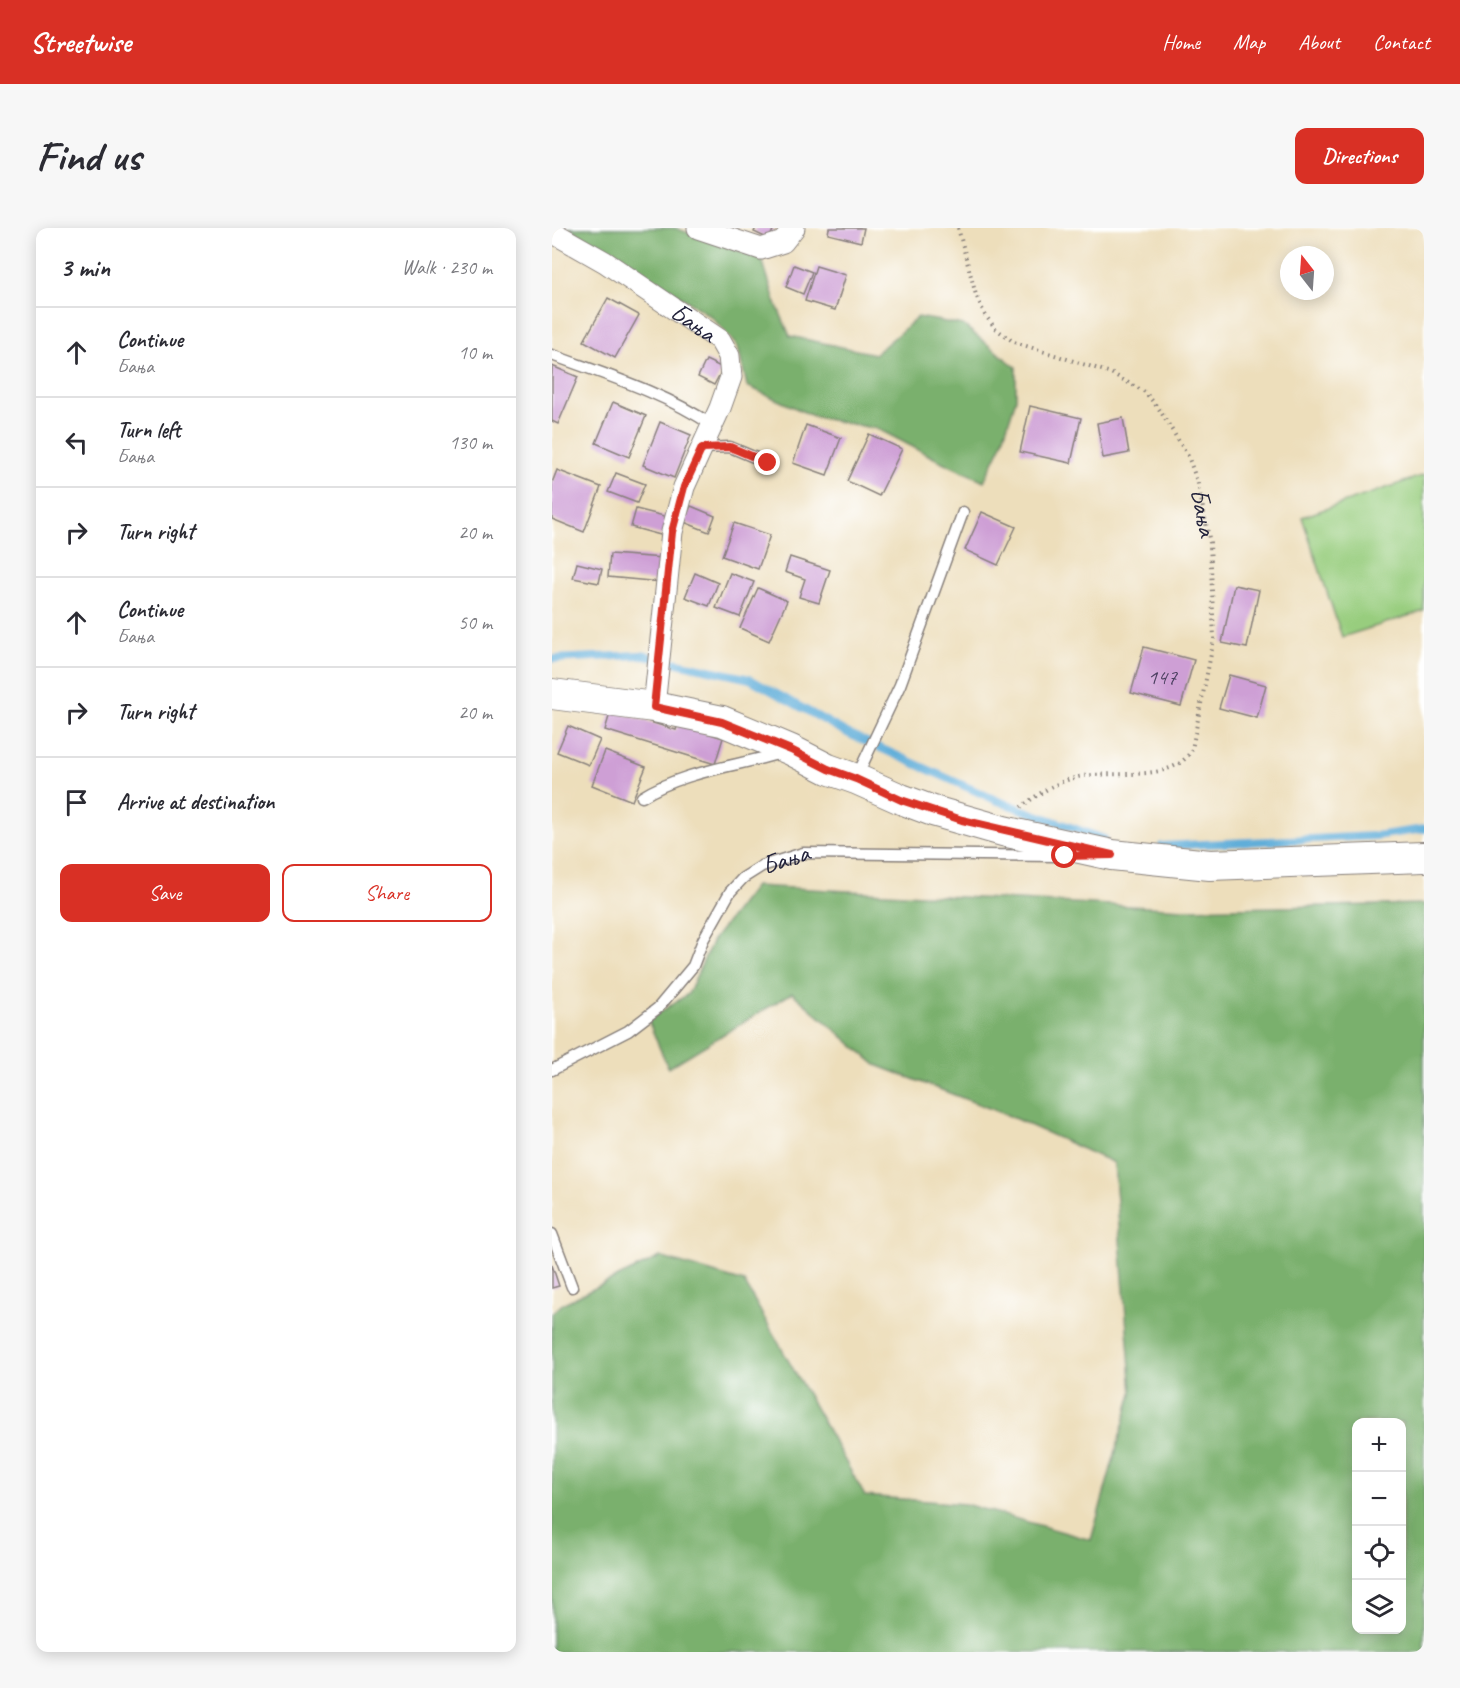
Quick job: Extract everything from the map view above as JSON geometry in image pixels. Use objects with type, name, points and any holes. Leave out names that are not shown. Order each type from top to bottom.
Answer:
[{"type":"street","points":[[698,228],[761,249],[783,242],[794,228]]},
{"type":"street","name":"Бања","points":[[552,232],[605,262],[720,340],[729,356],[731,377],[684,487],[672,532],[654,707]]},
{"type":"street","name":"Бања","points":[[552,693],[654,707],[722,722],[791,750],[828,769],[861,767],[901,800],[962,820],[1112,855],[1210,865],[1424,858]]},
{"type":"lane","points":[[552,355],[611,376],[693,412],[712,425]]},
{"type":"lane","points":[[702,448],[730,447],[768,463]]},
{"type":"lane","points":[[861,767],[900,685],[963,512]]},
{"type":"lane","points":[[642,797],[683,777],[791,750]]},
{"type":"lane","name":"Бања","points":[[552,1070],[628,1031],[658,1008],[693,966],[703,940],[730,892],[743,878],[762,866],[803,853],[1112,855]]},
{"type":"lane","points":[[552,1234],[572,1287]]},
{"type":"path","name":"Бања","points":[[958,228],[976,295],[985,315],[996,329],[1014,342],[1111,372],[1145,392],[1159,409],[1188,456],[1198,484],[1210,543],[1215,639],[1192,749],[1188,758],[1160,771],[1077,777],[1037,795],[1013,813]]},
{"type":"green space","points":[[569,228],[675,228],[762,259],[775,301],[790,336],[875,354],[918,317],[963,325],[1016,367],[1016,399],[1001,446],[984,481],[878,429],[815,417],[747,386],[738,347],[712,317]]},
{"type":"green space","points":[[1424,475],[1424,611],[1342,637],[1302,517]]},
{"type":"green space","points":[[755,886],[1185,909],[1424,904],[1424,1652],[552,1652],[552,1313],[564,1303],[660,1257],[744,1282],[865,1496],[965,1504],[1091,1540],[1132,1393],[1114,1163],[1007,1115],[876,1065],[792,993],[668,1068],[648,1020],[688,994],[713,940]]},
{"type":"building","points":[[756,228],[774,228],[769,239],[754,232]]},
{"type":"building","points":[[829,228],[864,228],[861,242],[828,234]]},
{"type":"building","points":[[794,265],[812,272],[803,294],[786,287]]},
{"type":"building","points":[[816,266],[846,275],[835,310],[805,301]]},
{"type":"building","points":[[608,298],[639,315],[615,358],[584,341]]},
{"type":"building","points":[[706,360],[723,368],[714,385],[698,377]]},
{"type":"building","points":[[552,366],[578,377],[558,424],[552,421]]},
{"type":"building","points":[[613,402],[646,416],[629,457],[596,443]]},
{"type":"building","points":[[1030,406],[1081,418],[1071,463],[1020,452]]},
{"type":"building","points":[[1123,418],[1129,453],[1103,458],[1097,423]]},
{"type":"building","points":[[660,422],[691,435],[674,478],[643,465]]},
{"type":"building","points":[[806,425],[841,438],[827,475],[793,463]]},
{"type":"building","points":[[869,434],[902,449],[879,496],[847,481]]},
{"type":"building","points":[[557,470],[601,487],[584,532],[552,519],[552,483]]},
{"type":"building","points":[[616,473],[645,484],[637,503],[608,492]]},
{"type":"building","points":[[691,506],[715,516],[709,532],[684,522]]},
{"type":"building","points":[[636,509],[668,517],[664,536],[631,527]]},
{"type":"building","points":[[982,512],[1016,527],[998,565],[965,550]]},
{"type":"building","points":[[734,523],[770,535],[758,569],[722,556]]},
{"type":"building","points":[[610,554],[663,558],[661,582],[608,577]]},
{"type":"building","points":[[790,557],[830,570],[819,603],[799,597],[805,579],[785,572]]},
{"type":"building","points":[[577,563],[602,569],[599,583],[573,578]]},
{"type":"building","points":[[695,573],[718,583],[709,606],[685,597]]},
{"type":"building","points":[[730,573],[754,582],[740,617],[716,608]]},
{"type":"building","points":[[1234,585],[1259,590],[1247,648],[1222,643]]},
{"type":"building","points":[[758,588],[787,601],[769,641],[740,628]]},
{"type":"building","points":[[1144,647],[1194,660],[1181,706],[1131,693]]},
{"type":"building","points":[[1229,675],[1266,685],[1257,718],[1219,708]]},
{"type":"building","points":[[611,710],[676,730],[678,724],[723,738],[715,764],[605,730]]},
{"type":"building","points":[[568,726],[600,740],[589,765],[557,752]]},
{"type":"building","points":[[605,751],[646,767],[632,801],[592,785]]},
{"type":"building","points":[[552,1265],[559,1286],[552,1288]]},
{"type":"waterway","points":[[552,659],[641,655],[750,679],[849,734],[998,801],[1104,839]]},
{"type":"waterway","points":[[1162,846],[1375,836],[1424,829]]},
{"type":"route","points":[[768,463],[730,447],[702,448],[684,487],[672,532],[654,707],[722,722],[791,750],[828,769],[901,800],[962,820],[1112,855],[1065,856]]}]
